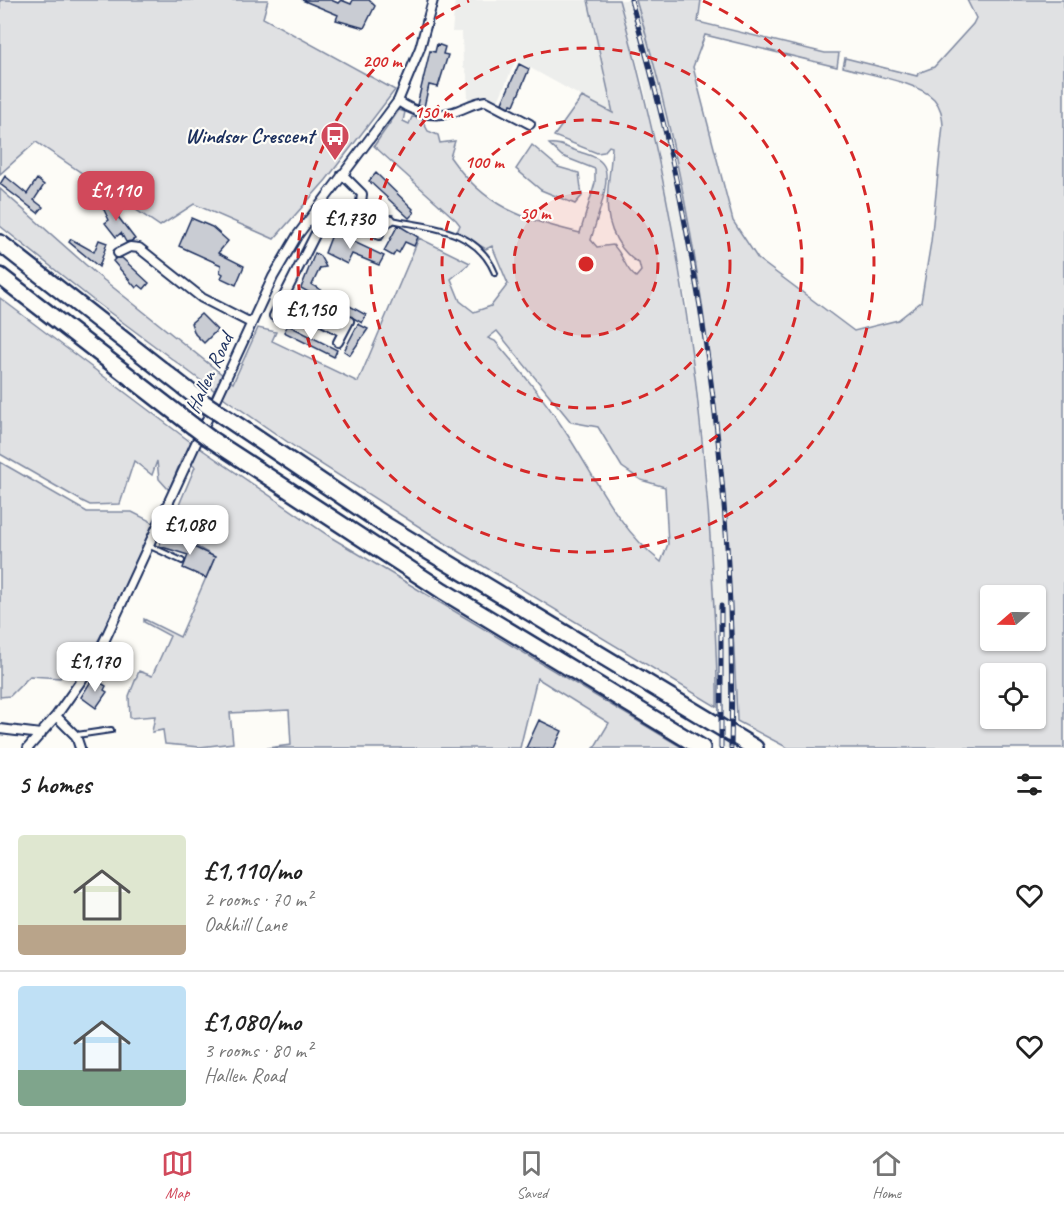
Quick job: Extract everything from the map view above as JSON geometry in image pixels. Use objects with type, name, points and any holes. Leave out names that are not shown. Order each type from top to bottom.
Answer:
[{"type":"highway","points":[[0,243],[204,403],[386,525],[755,748]]},
{"type":"highway","points":[[0,276],[210,438],[443,591],[702,748]]},
{"type":"street","name":"Hallen Road","points":[[28,748],[56,716],[95,661],[251,323],[284,258],[342,174],[398,101],[420,48],[433,0]]},
{"type":"street","points":[[398,101],[420,114],[429,114],[453,112],[486,101],[530,124]]},
{"type":"street","points":[[274,316],[280,300],[316,233],[326,225],[351,218],[360,212],[362,194],[342,174]]},
{"type":"street","points":[[360,212],[380,225]]},
{"type":"street","points":[[380,225],[391,220]]},
{"type":"street","points":[[379,235],[380,225]]},
{"type":"street","points":[[118,252],[130,247],[139,248],[202,298],[251,323]]},
{"type":"street","points":[[280,300],[343,332]]},
{"type":"street","points":[[338,342],[349,321]]},
{"type":"street","points":[[56,716],[76,736],[80,748]]},
{"type":"street","points":[[0,729],[41,734]]},
{"type":"lane","points":[[391,220],[447,232],[462,238],[488,256],[495,273]]},
{"type":"lane","points":[[150,546],[182,561]]},
{"type":"lane","points":[[76,736],[111,730]]},
{"type":"shaded area","points":[[0,0],[268,0],[263,18],[395,90],[326,180],[274,239],[194,204],[160,226],[36,142],[0,174]]},
{"type":"shaded area","points":[[455,0],[588,0],[613,114],[516,60],[498,101],[480,96],[468,101],[467,75],[463,68],[462,32],[452,32]]},
{"type":"shaded area","points":[[588,0],[619,0],[654,141],[682,283],[701,426],[707,498],[717,707],[440,540],[302,452],[227,400],[93,300],[0,226],[0,189],[95,273],[233,383],[258,328],[276,332],[272,341],[358,382],[419,238],[470,263],[451,279],[460,301],[474,312],[491,306],[508,284],[492,246],[486,249],[457,232],[460,225],[456,220],[374,146],[399,110],[405,112],[403,121],[409,124],[412,117],[421,118],[428,131],[438,135],[440,143],[455,141],[450,157],[463,174],[491,199],[523,216],[559,228],[580,233],[595,183],[595,169],[562,156],[549,144],[560,145],[599,160],[604,166],[606,182],[591,240],[597,247],[613,245],[636,277],[641,271],[639,263],[622,248],[610,224],[607,200],[612,147],[609,146],[604,152],[597,153],[554,136],[582,97],[613,113]],"holes":[[[497,331],[571,422],[598,427],[622,467],[641,480],[665,487],[668,544],[661,562],[645,548],[618,516],[539,394],[495,341],[488,338]]]},
{"type":"shaded area","points":[[619,0],[636,0],[649,44],[703,296],[726,494],[732,590],[736,748],[717,748],[718,699],[707,471],[687,304],[644,86]]},
{"type":"shaded area","points":[[636,0],[701,0],[698,22],[825,53],[839,53],[837,67],[705,35],[693,67],[733,221],[758,259],[854,331],[898,320],[921,302],[931,242],[943,125],[942,114],[934,99],[926,93],[904,83],[843,67],[845,58],[917,76],[918,73],[934,67],[973,24],[976,18],[967,0],[1064,0],[1064,748],[788,748],[737,721],[720,447],[696,267],[680,178],[660,89]]},
{"type":"shaded area","points":[[532,145],[558,167],[579,173],[582,196],[575,204],[541,190],[516,169]]},
{"type":"shaded area","points":[[0,298],[188,440],[332,538],[683,748],[594,748],[609,723],[537,678],[520,748],[267,748],[291,745],[289,710],[230,713],[233,743],[200,747],[165,744],[163,730],[152,732],[155,716],[130,718],[129,696],[139,671],[152,676],[170,636],[144,622],[144,619],[180,637],[215,557],[166,529],[171,524],[195,467],[182,458],[169,490],[159,479],[157,461],[152,475],[134,461],[120,504],[90,505],[0,454]]},
{"type":"shaded area","points":[[0,462],[87,512],[132,512],[154,523],[91,653],[70,665],[60,678],[30,676],[10,696],[0,697]]},
{"type":"building","points":[[302,0],[331,0],[338,3],[341,0],[351,4],[353,0],[369,0],[375,6],[364,28],[336,20],[338,15]]},
{"type":"building","points":[[437,44],[445,47],[443,54],[448,55],[438,87],[429,85],[424,107],[417,105],[430,51],[435,52]]},
{"type":"building","points":[[519,64],[529,69],[514,105],[511,104],[510,107],[502,103]]},
{"type":"building","points":[[376,173],[413,209],[414,213],[409,218],[369,181]]},
{"type":"building","points":[[5,176],[27,194],[37,179],[44,185],[34,200],[43,207],[38,213],[0,184]]},
{"type":"building","points":[[111,200],[119,218],[135,239],[126,242],[121,233],[116,237],[105,223],[109,220],[101,204]]},
{"type":"building","points":[[191,218],[212,227],[228,241],[218,253],[244,266],[236,285],[221,278],[223,274],[220,272],[221,265],[179,246]]},
{"type":"building","points":[[398,225],[418,237],[414,246],[405,242],[399,253],[396,251],[393,256],[384,251]]},
{"type":"building","points":[[333,232],[384,256],[379,265],[352,254],[347,264],[325,253]]},
{"type":"building","points":[[71,239],[94,252],[99,240],[107,243],[99,267],[69,242]]},
{"type":"building","points":[[315,253],[320,256],[326,267],[320,268],[312,285],[366,315],[362,323],[301,288]]},
{"type":"building","points":[[116,258],[122,258],[149,283],[144,289],[139,285],[136,288],[113,261]]},
{"type":"building","points":[[201,314],[217,330],[204,343],[195,334],[191,323]]},
{"type":"building","points":[[358,324],[368,329],[350,355],[344,351]]},
{"type":"building","points":[[288,325],[337,350],[334,357],[284,332]]},
{"type":"building","points":[[164,533],[215,557],[206,578],[183,568],[188,555],[159,546]]},
{"type":"building","points":[[93,678],[106,686],[104,690],[107,692],[96,708],[81,697]]},
{"type":"building","points":[[539,720],[562,731],[554,748],[526,748]]},
{"type":"railway","points":[[631,0],[656,91],[677,184],[710,370],[728,559],[731,748]]},
{"type":"railway","points":[[721,606],[721,748]]},
{"type":"place","name":"Windsor Crescent","points":[[335,162]]}]
